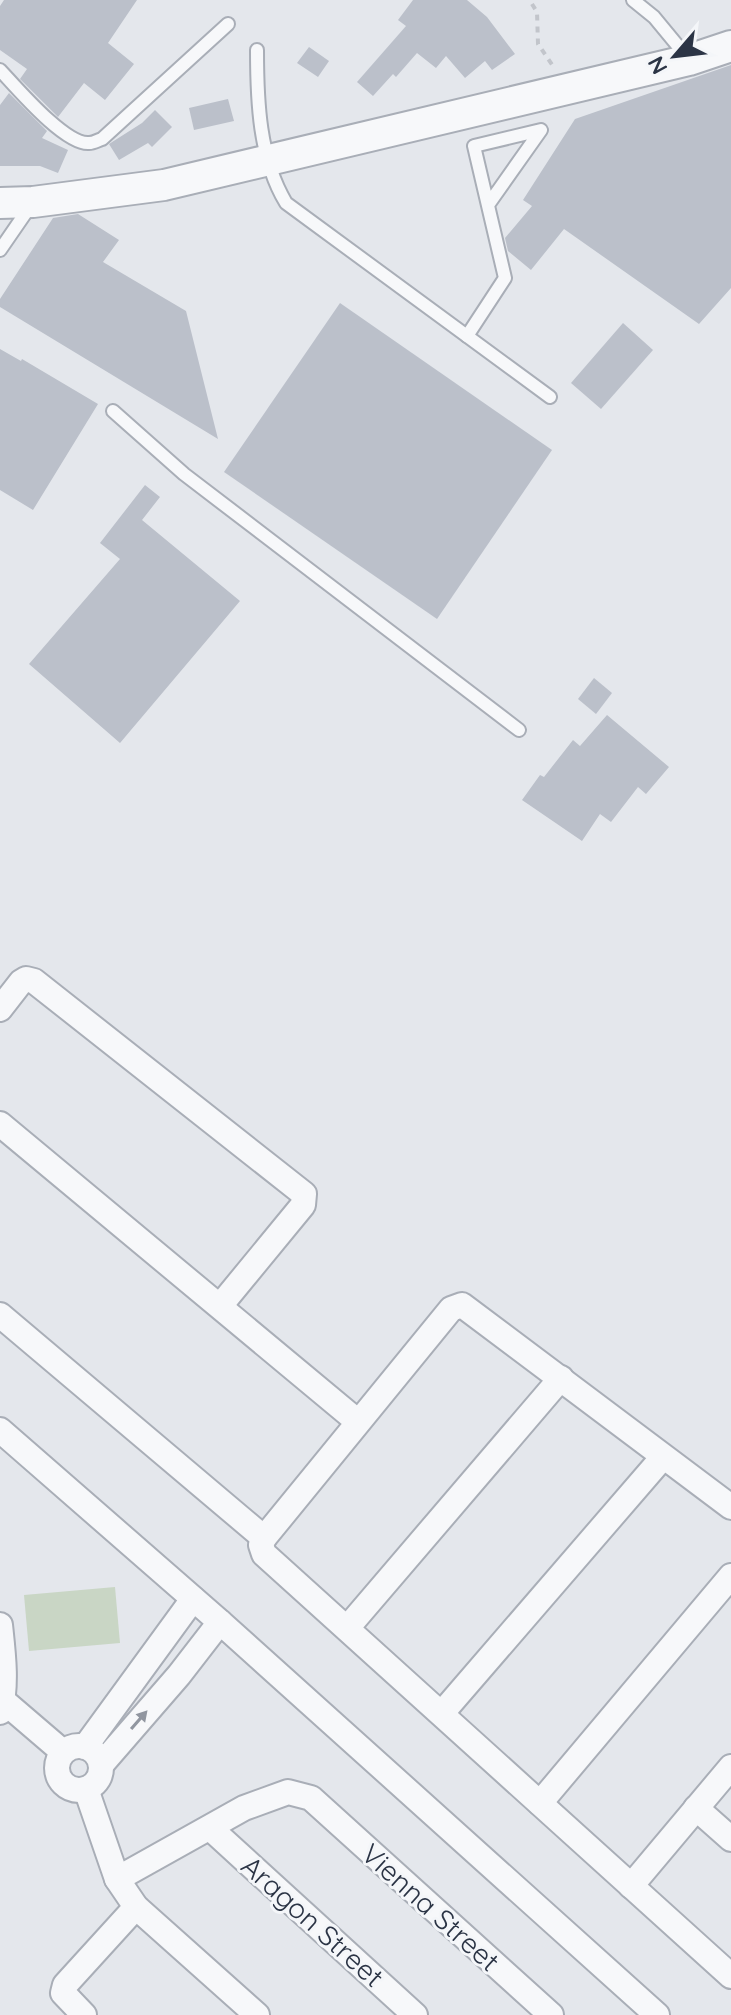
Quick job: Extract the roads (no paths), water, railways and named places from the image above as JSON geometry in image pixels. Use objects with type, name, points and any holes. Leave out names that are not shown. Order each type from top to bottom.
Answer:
[{"type":"street","points":[[0,203],[33,202],[164,185],[689,60],[731,46]]},
{"type":"street","points":[[0,1009],[21,982],[34,981],[304,1194],[303,1205],[220,1306]]},
{"type":"street","points":[[0,1124],[357,1421]]},
{"type":"street","points":[[731,1507],[472,1311],[455,1305],[357,1421],[261,1545],[264,1554],[731,1976]]},
{"type":"street","points":[[0,1315],[264,1538]]},
{"type":"street","points":[[348,1627],[561,1378]]},
{"type":"street","points":[[0,1430],[220,1622],[657,2015]]},
{"type":"street","points":[[442,1713],[663,1457]]},
{"type":"street","points":[[540,1803],[731,1576]]},
{"type":"street","points":[[83,1755],[193,1599]]},
{"type":"street","points":[[0,1625],[3,1654],[1,1703],[83,1755],[98,1779],[86,1789],[72,1789],[60,1780],[57,1766],[83,1755],[162,1693],[220,1622]]},
{"type":"street","points":[[169,1633],[195,1653]]},
{"type":"street","points":[[138,1675],[162,1693]]},
{"type":"street","points":[[631,1886],[731,1767]]},
{"type":"street","points":[[86,1789],[117,1879],[136,1907],[257,2015]]},
{"type":"street","name":"Vienna Street","points":[[210,1828],[244,1808],[288,1792],[311,1798],[551,2015]]},
{"type":"street","points":[[696,1808],[731,1839]]},
{"type":"street","points":[[117,1879],[210,1828]]},
{"type":"street","name":"Aragon Street","points":[[210,1828],[415,2015]]},
{"type":"street","points":[[84,2015],[63,1993],[65,1985],[136,1907]]},
{"type":"lane","points":[[633,0],[654,17],[689,60]]},
{"type":"lane","points":[[0,70],[59,130],[88,143],[102,139],[228,24]]},
{"type":"lane","points":[[257,50],[257,101],[274,183],[286,203],[550,397]]},
{"type":"lane","points":[[467,336],[505,278],[474,146],[541,130],[488,205]]},
{"type":"lane","points":[[0,250],[33,202]]},
{"type":"lane","points":[[113,411],[184,474],[519,730]]}]
